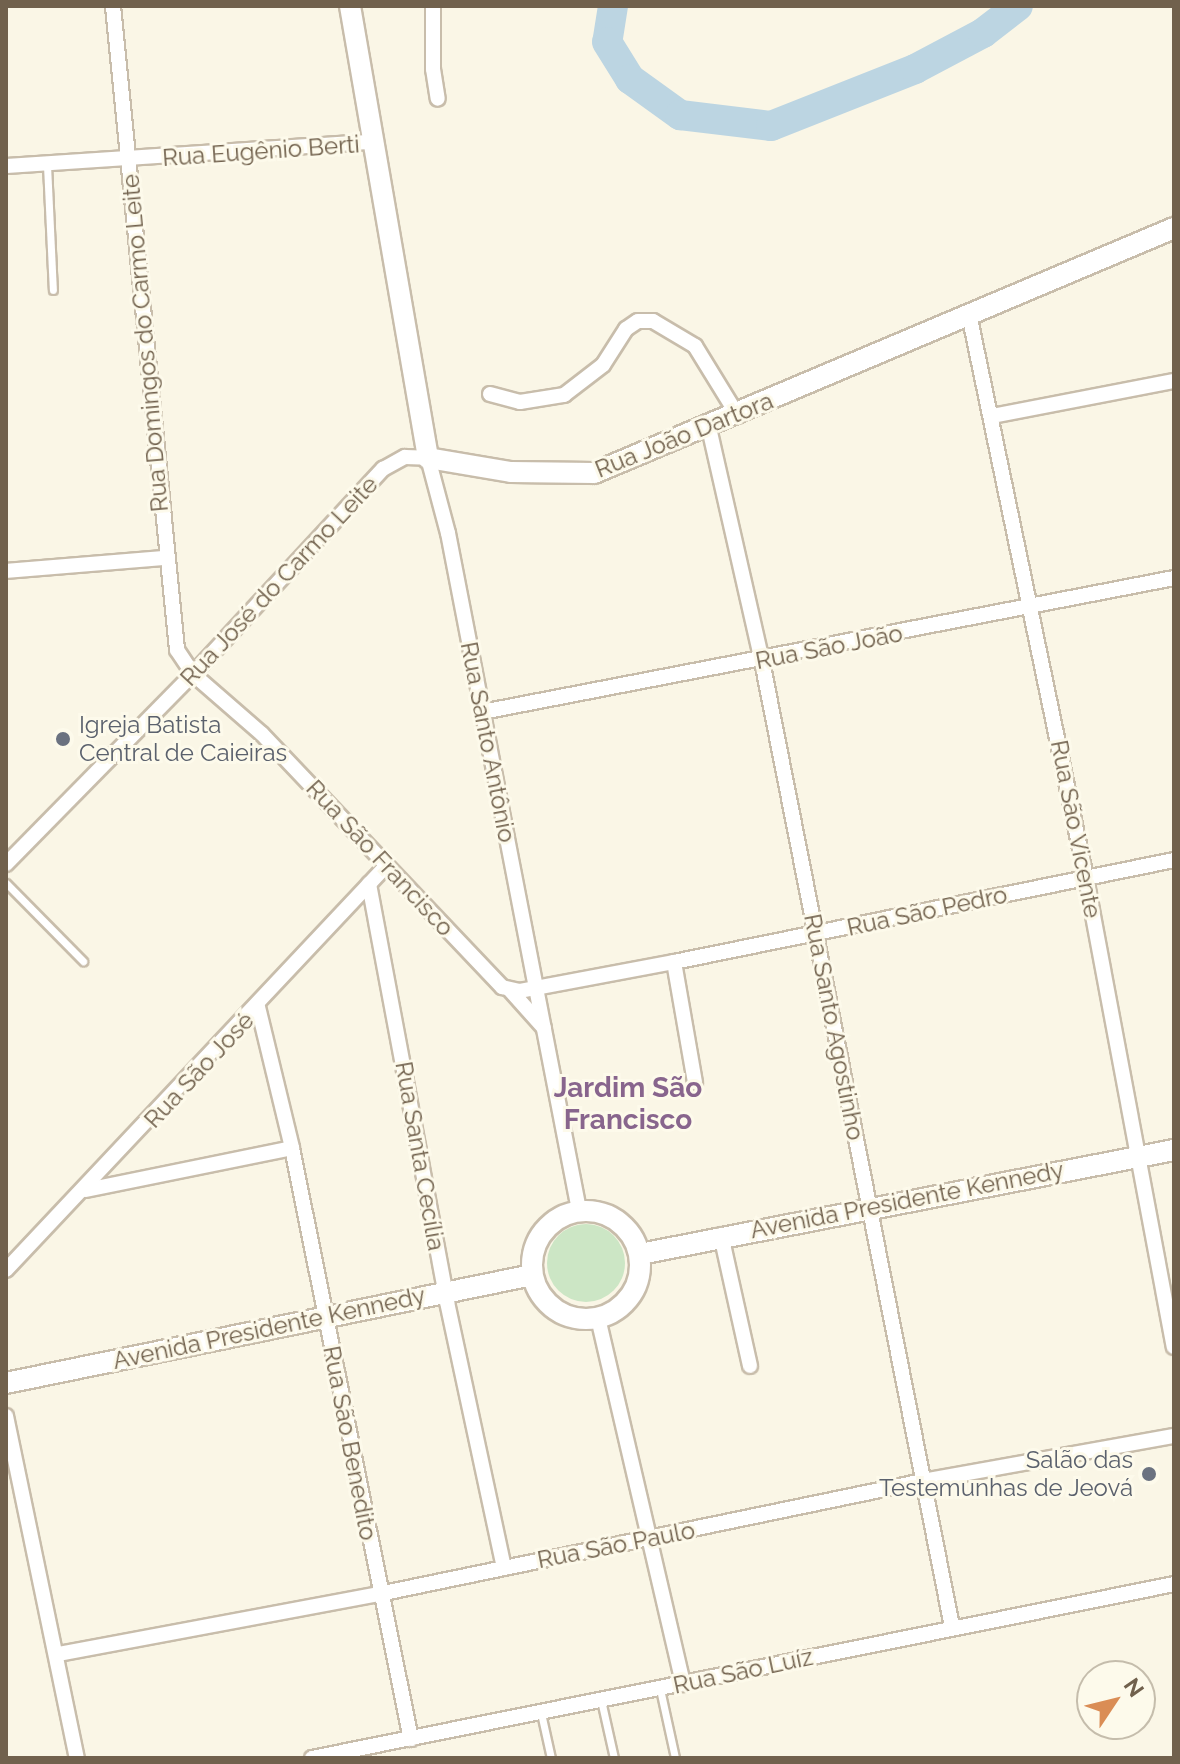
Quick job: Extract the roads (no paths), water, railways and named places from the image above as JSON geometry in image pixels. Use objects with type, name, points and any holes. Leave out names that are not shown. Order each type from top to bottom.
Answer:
[{"type":"street","name":"Rua Domingos do Carmo Leite","points":[[113,6],[165,558],[177,650],[193,674]]},
{"type":"street","points":[[350,6],[428,458]]},
{"type":"street","points":[[433,6],[438,99]]},
{"type":"street","name":"Rua Eugênio Berti","points":[[6,166],[128,161],[372,142]]},
{"type":"street","name":"Rua João Dartora","points":[[428,458],[511,472],[581,474],[626,463],[1174,228]]},
{"type":"street","name":"Rua São Vicente","points":[[969,314],[1086,878],[1174,1347]]},
{"type":"street","points":[[490,394],[520,402],[564,395],[603,365],[626,329],[638,321],[653,321],[695,346],[738,416]]},
{"type":"street","points":[[992,416],[1174,381]]},
{"type":"street","name":"Rua Santo Agostinho","points":[[709,428],[762,661],[952,1627]]},
{"type":"street","name":"Rua José do Carmo Leite","points":[[6,864],[193,674],[383,469],[405,457],[428,458]]},
{"type":"street","name":"Rua Santo Antônio","points":[[428,458],[538,988],[579,1210]]},
{"type":"street","points":[[6,571],[165,558]]},
{"type":"street","name":"Rua São João","points":[[482,712],[762,661],[1174,578]]},
{"type":"street","name":"Rua São Francisco","points":[[193,674],[262,734],[386,866],[510,990]]},
{"type":"street","name":"Rua São Pedro","points":[[538,988],[1174,860]]},
{"type":"street","name":"Rua São José","points":[[6,1270],[86,1190],[386,866]]},
{"type":"street","name":"Rua Santa Cecília","points":[[369,884],[444,1291],[504,1568]]},
{"type":"street","points":[[674,962],[695,1082]]},
{"type":"street","points":[[510,990],[538,988]]},
{"type":"street","points":[[510,990],[544,1028]]},
{"type":"street","name":"Rua São Benedito","points":[[258,1007],[292,1148],[379,1594],[411,1739]]},
{"type":"street","points":[[86,1190],[292,1148]]},
{"type":"street","name":"Avenida Presidente Kennedy","points":[[640,1254],[721,1235],[1174,1150]]},
{"type":"street","points":[[579,1210],[613,1217],[627,1228],[640,1254],[634,1291],[613,1313],[598,1318],[563,1314],[548,1304],[532,1275],[537,1238],[548,1224],[579,1210]]},
{"type":"street","points":[[721,1235],[750,1366]]},
{"type":"street","name":"Avenida Presidente Kennedy","points":[[6,1383],[532,1275]]},
{"type":"street","points":[[598,1318],[683,1684]]},
{"type":"street","points":[[6,1416],[58,1654],[77,1758]]},
{"type":"street","name":"Rua São Paulo","points":[[58,1654],[379,1594],[923,1481],[1174,1436]]},
{"type":"street","name":"Rua São Luíz","points":[[312,1758],[1174,1584]]},
{"type":"lane","points":[[47,165],[53,290]]},
{"type":"lane","points":[[6,883],[83,961]]},
{"type":"lane","points":[[660,1689],[675,1758]]},
{"type":"lane","points":[[601,1700],[614,1758]]},
{"type":"lane","points":[[541,1713],[551,1758]]},
{"type":"waterway","points":[[613,6],[607,42],[630,79],[680,115],[771,126],[915,69],[983,33],[1018,6]]},
{"type":"place","name":"Igreja Batista Central de Caieiras","points":[[63,739]]},
{"type":"place","name":"Salão das Testemunhas de Jeová","points":[[1149,1474]]},
{"type":"district","name":"Jardim São Francisco","points":[[628,1104]]}]
